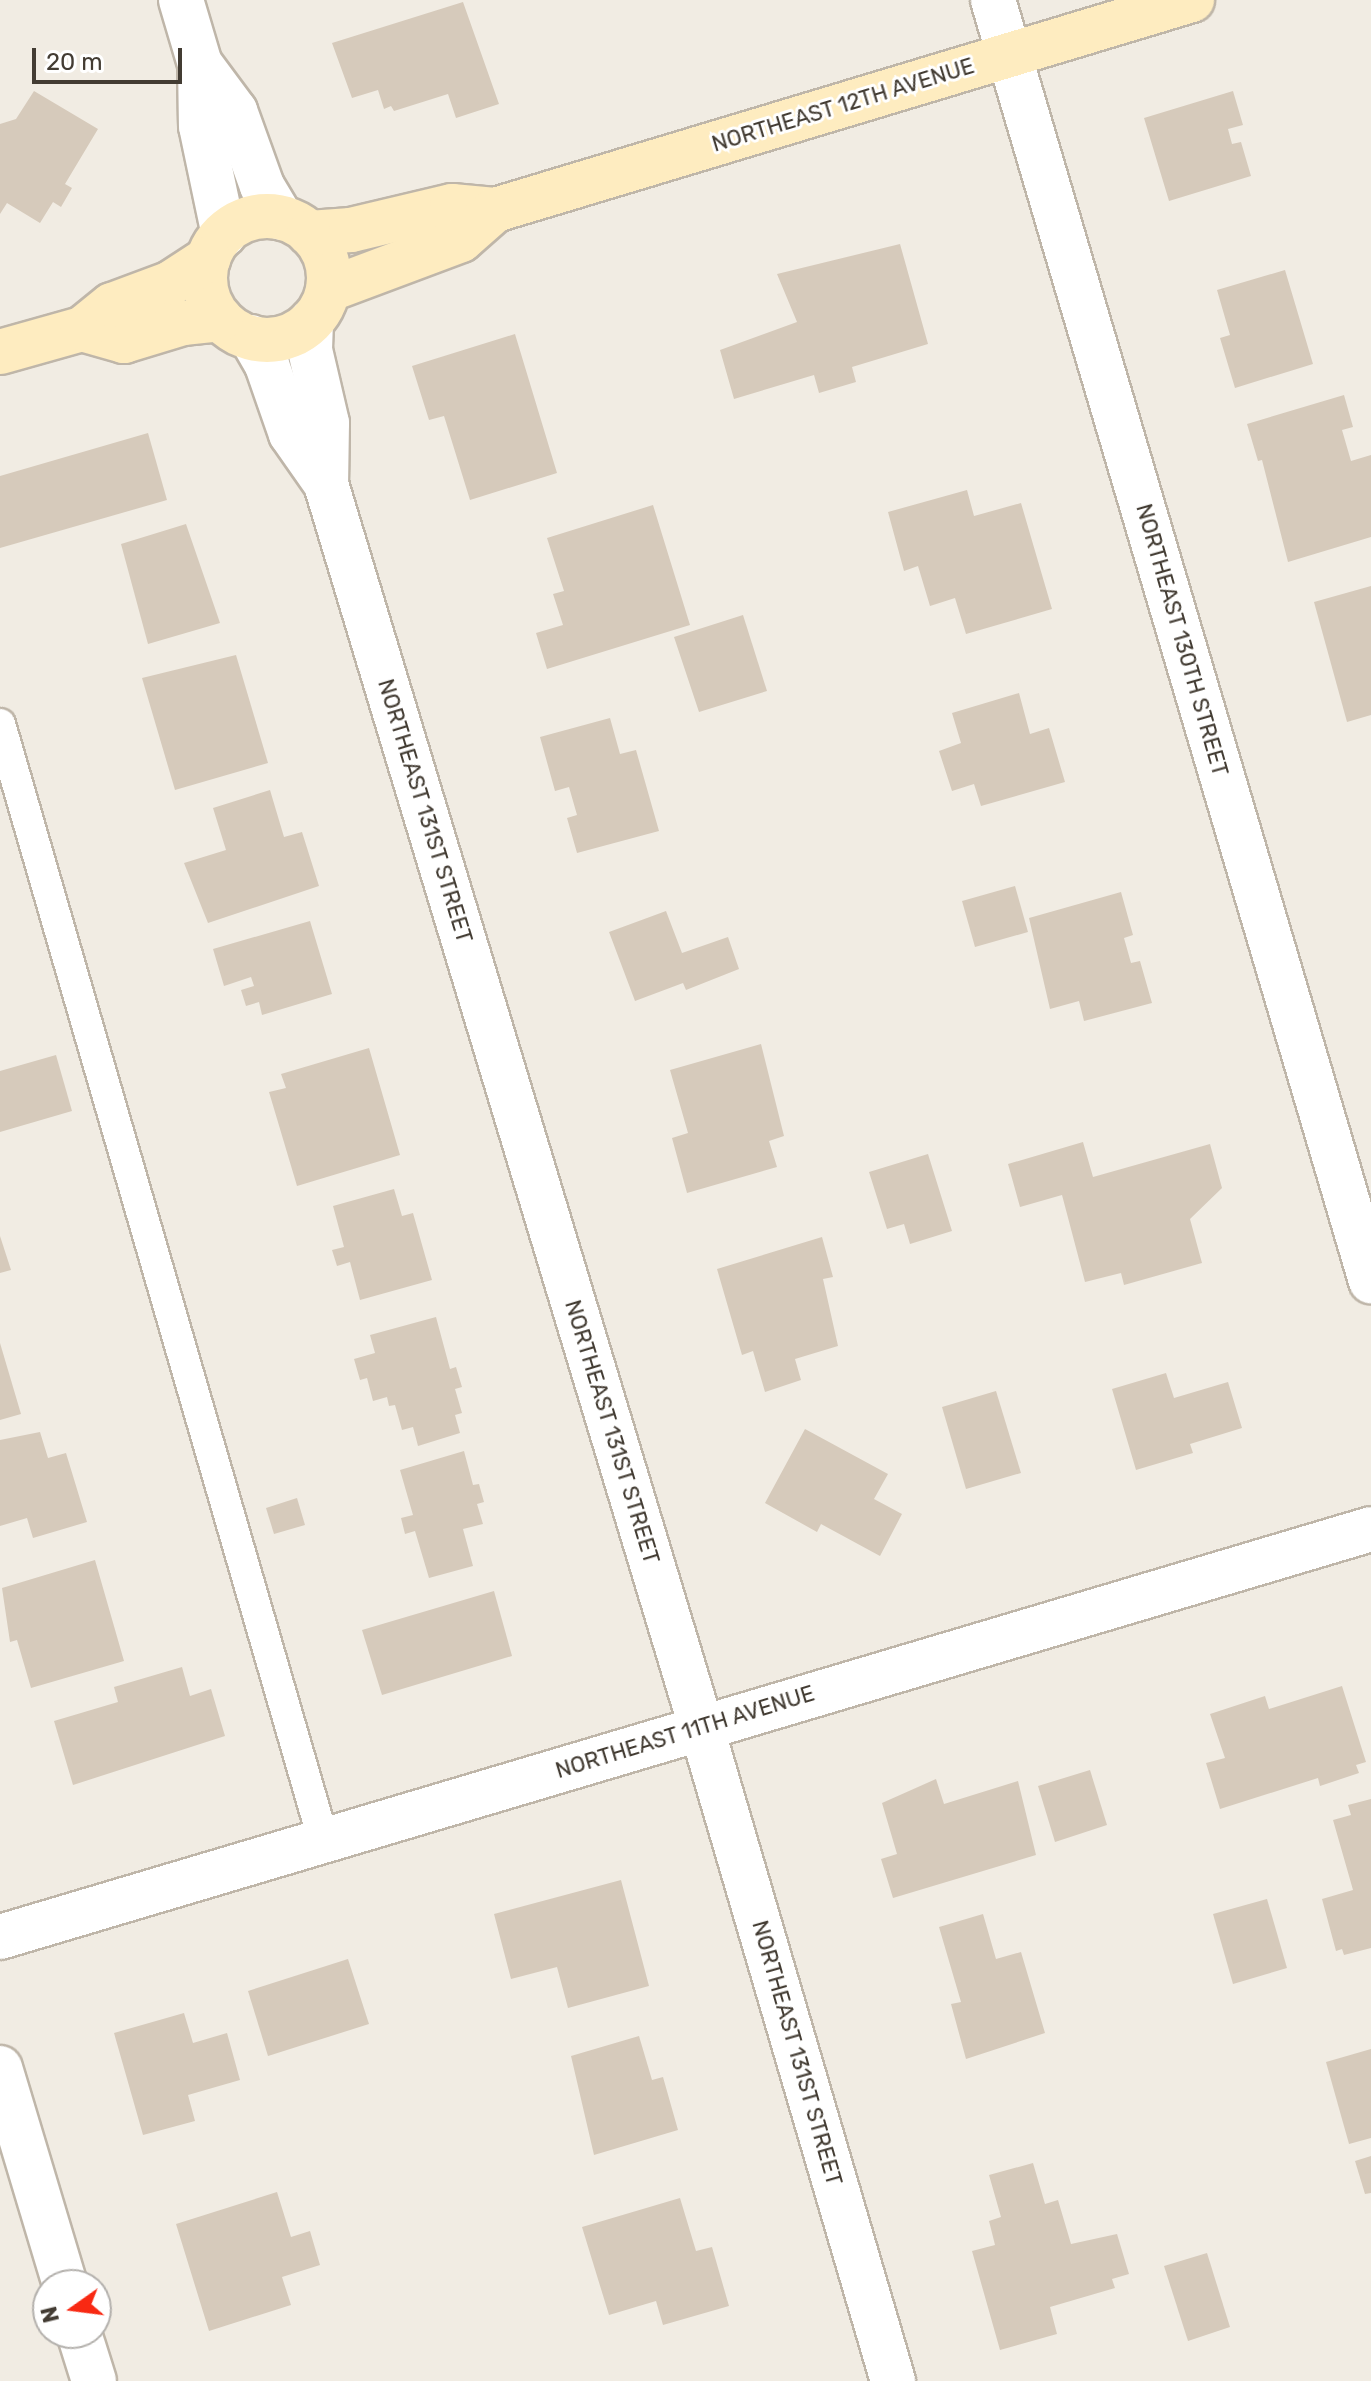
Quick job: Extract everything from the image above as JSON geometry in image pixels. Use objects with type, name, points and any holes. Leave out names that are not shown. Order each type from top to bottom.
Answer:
[{"type":"street","points":[[181,0],[200,64],[201,126],[216,246],[206,287],[236,328]]},
{"type":"street","name":"NORTHEAST 130TH STREET","points":[[993,0],[1371,1281]]},
{"type":"street","name":"NORTHEAST 12TH AVENUE","points":[[295,225],[351,230],[452,206],[495,210],[1192,0]]},
{"type":"street","points":[[82,329],[124,341],[183,323],[286,337],[320,306],[326,258],[262,186],[235,111],[200,64]]},
{"type":"street","name":"NORTHEAST 12TH AVENUE","points":[[320,306],[461,240],[495,210]]},
{"type":"street","points":[[0,352],[82,329],[112,305],[171,283],[246,219],[295,225]]},
{"type":"street","name":"NORTHEAST 131ST STREET","points":[[320,306],[310,350],[327,423],[326,484],[701,1726],[893,2381]]},
{"type":"street","name":"NORTHEAST 131ST STREET","points":[[236,328],[267,365],[291,434],[326,484]]},
{"type":"street","name":"NORTHEAST 11TH AVENUE","points":[[0,1937],[1371,1529]]},
{"type":"street","points":[[0,2068],[60,2269]]},
{"type":"street","points":[[84,2349],[94,2381]]},
{"type":"lane","points":[[0,724],[324,1842]]},
{"type":"building","points":[[463,2],[499,104],[456,118],[448,94],[394,111],[391,106],[384,109],[378,90],[352,98],[332,43]]},
{"type":"building","points":[[34,91],[98,129],[65,184],[72,188],[61,207],[53,202],[40,223],[7,203],[0,214],[0,124],[16,119]]},
{"type":"building","points":[[1233,91],[1243,125],[1228,129],[1232,144],[1241,142],[1251,176],[1169,201],[1144,118]]},
{"type":"building","points":[[900,244],[928,344],[852,367],[856,382],[819,393],[814,375],[734,399],[720,350],[797,322],[777,274]]},
{"type":"building","points":[[1285,270],[1313,364],[1235,388],[1220,338],[1230,335],[1217,290]]},
{"type":"building","points":[[515,334],[557,473],[470,500],[444,416],[429,420],[412,366]]},
{"type":"building","points":[[1344,395],[1353,427],[1342,430],[1351,461],[1371,455],[1371,537],[1288,562],[1262,460],[1258,461],[1247,424]]},
{"type":"building","points":[[148,433],[167,500],[0,548],[0,476]]},
{"type":"building","points":[[967,490],[974,516],[1021,503],[1052,609],[966,634],[955,598],[930,606],[918,566],[904,571],[888,512]]},
{"type":"building","points":[[653,505],[690,625],[547,669],[536,633],[563,625],[553,594],[564,591],[547,538]]},
{"type":"building","points":[[186,524],[220,623],[148,644],[121,544]]},
{"type":"building","points":[[1371,586],[1371,715],[1347,722],[1314,602]]},
{"type":"building","points":[[743,615],[767,691],[699,712],[674,637]]},
{"type":"building","points":[[236,655],[268,763],[175,790],[142,678]]},
{"type":"building","points":[[1019,693],[1030,734],[1049,728],[1065,782],[981,806],[974,784],[952,791],[939,751],[961,743],[952,713]]},
{"type":"building","points":[[610,718],[620,754],[636,750],[659,831],[577,853],[567,818],[577,815],[569,787],[555,791],[540,737]]},
{"type":"building","points":[[270,790],[284,837],[302,832],[319,886],[208,923],[184,863],[226,850],[213,808]]},
{"type":"building","points":[[1015,886],[1028,932],[975,947],[962,901]]},
{"type":"building","points":[[1121,892],[1133,935],[1124,938],[1131,963],[1140,961],[1152,1003],[1084,1021],[1079,1001],[1050,1009],[1029,918]]},
{"type":"building","points":[[666,911],[682,953],[728,937],[739,969],[686,990],[683,983],[635,1001],[609,932]]},
{"type":"building","points":[[310,921],[332,994],[262,1015],[259,1002],[246,1006],[241,990],[254,986],[251,977],[224,986],[213,949]]},
{"type":"building","points":[[761,1044],[784,1136],[769,1141],[777,1167],[687,1193],[672,1138],[688,1133],[670,1070]]},
{"type":"building","points":[[369,1048],[400,1155],[297,1186],[269,1092],[286,1088],[281,1074]]},
{"type":"building","points":[[56,1055],[72,1111],[0,1132],[0,1071]]},
{"type":"building","points":[[1083,1142],[1093,1177],[1210,1144],[1222,1188],[1190,1219],[1202,1263],[1124,1285],[1121,1273],[1085,1282],[1062,1195],[1020,1207],[1008,1164]]},
{"type":"building","points":[[928,1154],[952,1231],[910,1244],[904,1224],[887,1229],[869,1172]]},
{"type":"building","points":[[394,1189],[402,1216],[413,1213],[432,1280],[360,1300],[350,1262],[337,1266],[332,1250],[344,1247],[333,1206]]},
{"type":"building","points":[[0,1236],[11,1270],[0,1273]]},
{"type":"building","points":[[822,1237],[833,1277],[823,1279],[838,1346],[795,1359],[801,1380],[765,1392],[753,1351],[742,1355],[717,1269]]},
{"type":"building","points":[[436,1317],[450,1369],[456,1367],[462,1387],[455,1389],[462,1413],[455,1415],[460,1433],[418,1446],[413,1427],[402,1430],[395,1405],[389,1406],[387,1397],[373,1401],[367,1378],[360,1380],[354,1359],[375,1353],[370,1335]]},
{"type":"building","points":[[0,1343],[21,1414],[0,1420]]},
{"type":"building","points":[[1166,1373],[1174,1398],[1228,1382],[1242,1428],[1190,1444],[1193,1453],[1136,1470],[1112,1389]]},
{"type":"building","points":[[996,1391],[1021,1473],[966,1489],[942,1407]]},
{"type":"building","points":[[805,1429],[888,1474],[874,1499],[902,1514],[880,1556],[821,1524],[817,1532],[765,1503]]},
{"type":"building","points":[[40,1432],[48,1458],[66,1453],[87,1522],[33,1538],[27,1518],[0,1526],[0,1440]]},
{"type":"building","points":[[464,1451],[473,1485],[479,1484],[484,1502],[477,1504],[483,1524],[463,1529],[473,1566],[429,1578],[415,1531],[405,1534],[401,1518],[413,1515],[400,1470]]},
{"type":"building","points":[[297,1498],[305,1525],[274,1534],[266,1508]]},
{"type":"building","points":[[95,1560],[124,1661],[31,1688],[17,1640],[10,1642],[2,1588]]},
{"type":"building","points":[[494,1591],[512,1656],[382,1695],[362,1630]]},
{"type":"building","points":[[182,1667],[190,1696],[211,1689],[225,1736],[73,1785],[54,1721],[118,1702],[114,1687]]},
{"type":"building","points":[[1342,1686],[1366,1762],[1356,1765],[1359,1773],[1320,1786],[1318,1778],[1220,1809],[1206,1763],[1225,1758],[1210,1714],[1265,1696],[1269,1709]]},
{"type":"building","points":[[1090,1770],[1107,1825],[1055,1842],[1038,1786]]},
{"type":"building","points":[[936,1779],[944,1804],[1018,1781],[1036,1855],[893,1898],[881,1859],[897,1854],[882,1803]]},
{"type":"building","points":[[1371,1799],[1371,1948],[1344,1955],[1342,1949],[1336,1951],[1322,1899],[1353,1890],[1333,1820],[1351,1815],[1348,1805]]},
{"type":"building","points":[[621,1880],[649,1986],[568,2008],[557,1967],[511,1979],[494,1914]]},
{"type":"building","points":[[1267,1899],[1287,1968],[1233,1984],[1213,1914]]},
{"type":"building","points":[[983,1914],[996,1959],[1021,1952],[1045,2033],[966,2059],[951,2004],[961,2002],[939,1927]]},
{"type":"building","points":[[348,1959],[369,2024],[268,2056],[248,1991]]},
{"type":"building","points":[[184,2013],[193,2043],[227,2033],[240,2080],[188,2095],[195,2121],[143,2135],[114,2033]]},
{"type":"building","points":[[639,2036],[652,2080],[663,2077],[678,2130],[594,2155],[571,2056]]},
{"type":"building","points":[[1371,2049],[1371,2138],[1349,2144],[1326,2062]]},
{"type":"building","points":[[1371,2156],[1371,2193],[1365,2194],[1355,2161]]},
{"type":"building","points":[[1033,2163],[1045,2204],[1058,2200],[1071,2244],[1117,2234],[1129,2274],[1112,2279],[1115,2288],[1050,2307],[1057,2334],[1000,2350],[972,2251],[995,2245],[989,2221],[1001,2217],[989,2175]]},
{"type":"building","points":[[277,2192],[291,2237],[310,2231],[320,2265],[282,2277],[291,2305],[209,2331],[176,2224]]},
{"type":"building","points":[[680,2198],[696,2251],[712,2247],[729,2306],[663,2325],[656,2301],[609,2315],[582,2227]]},
{"type":"building","points":[[1207,2253],[1230,2327],[1188,2341],[1164,2266]]}]
